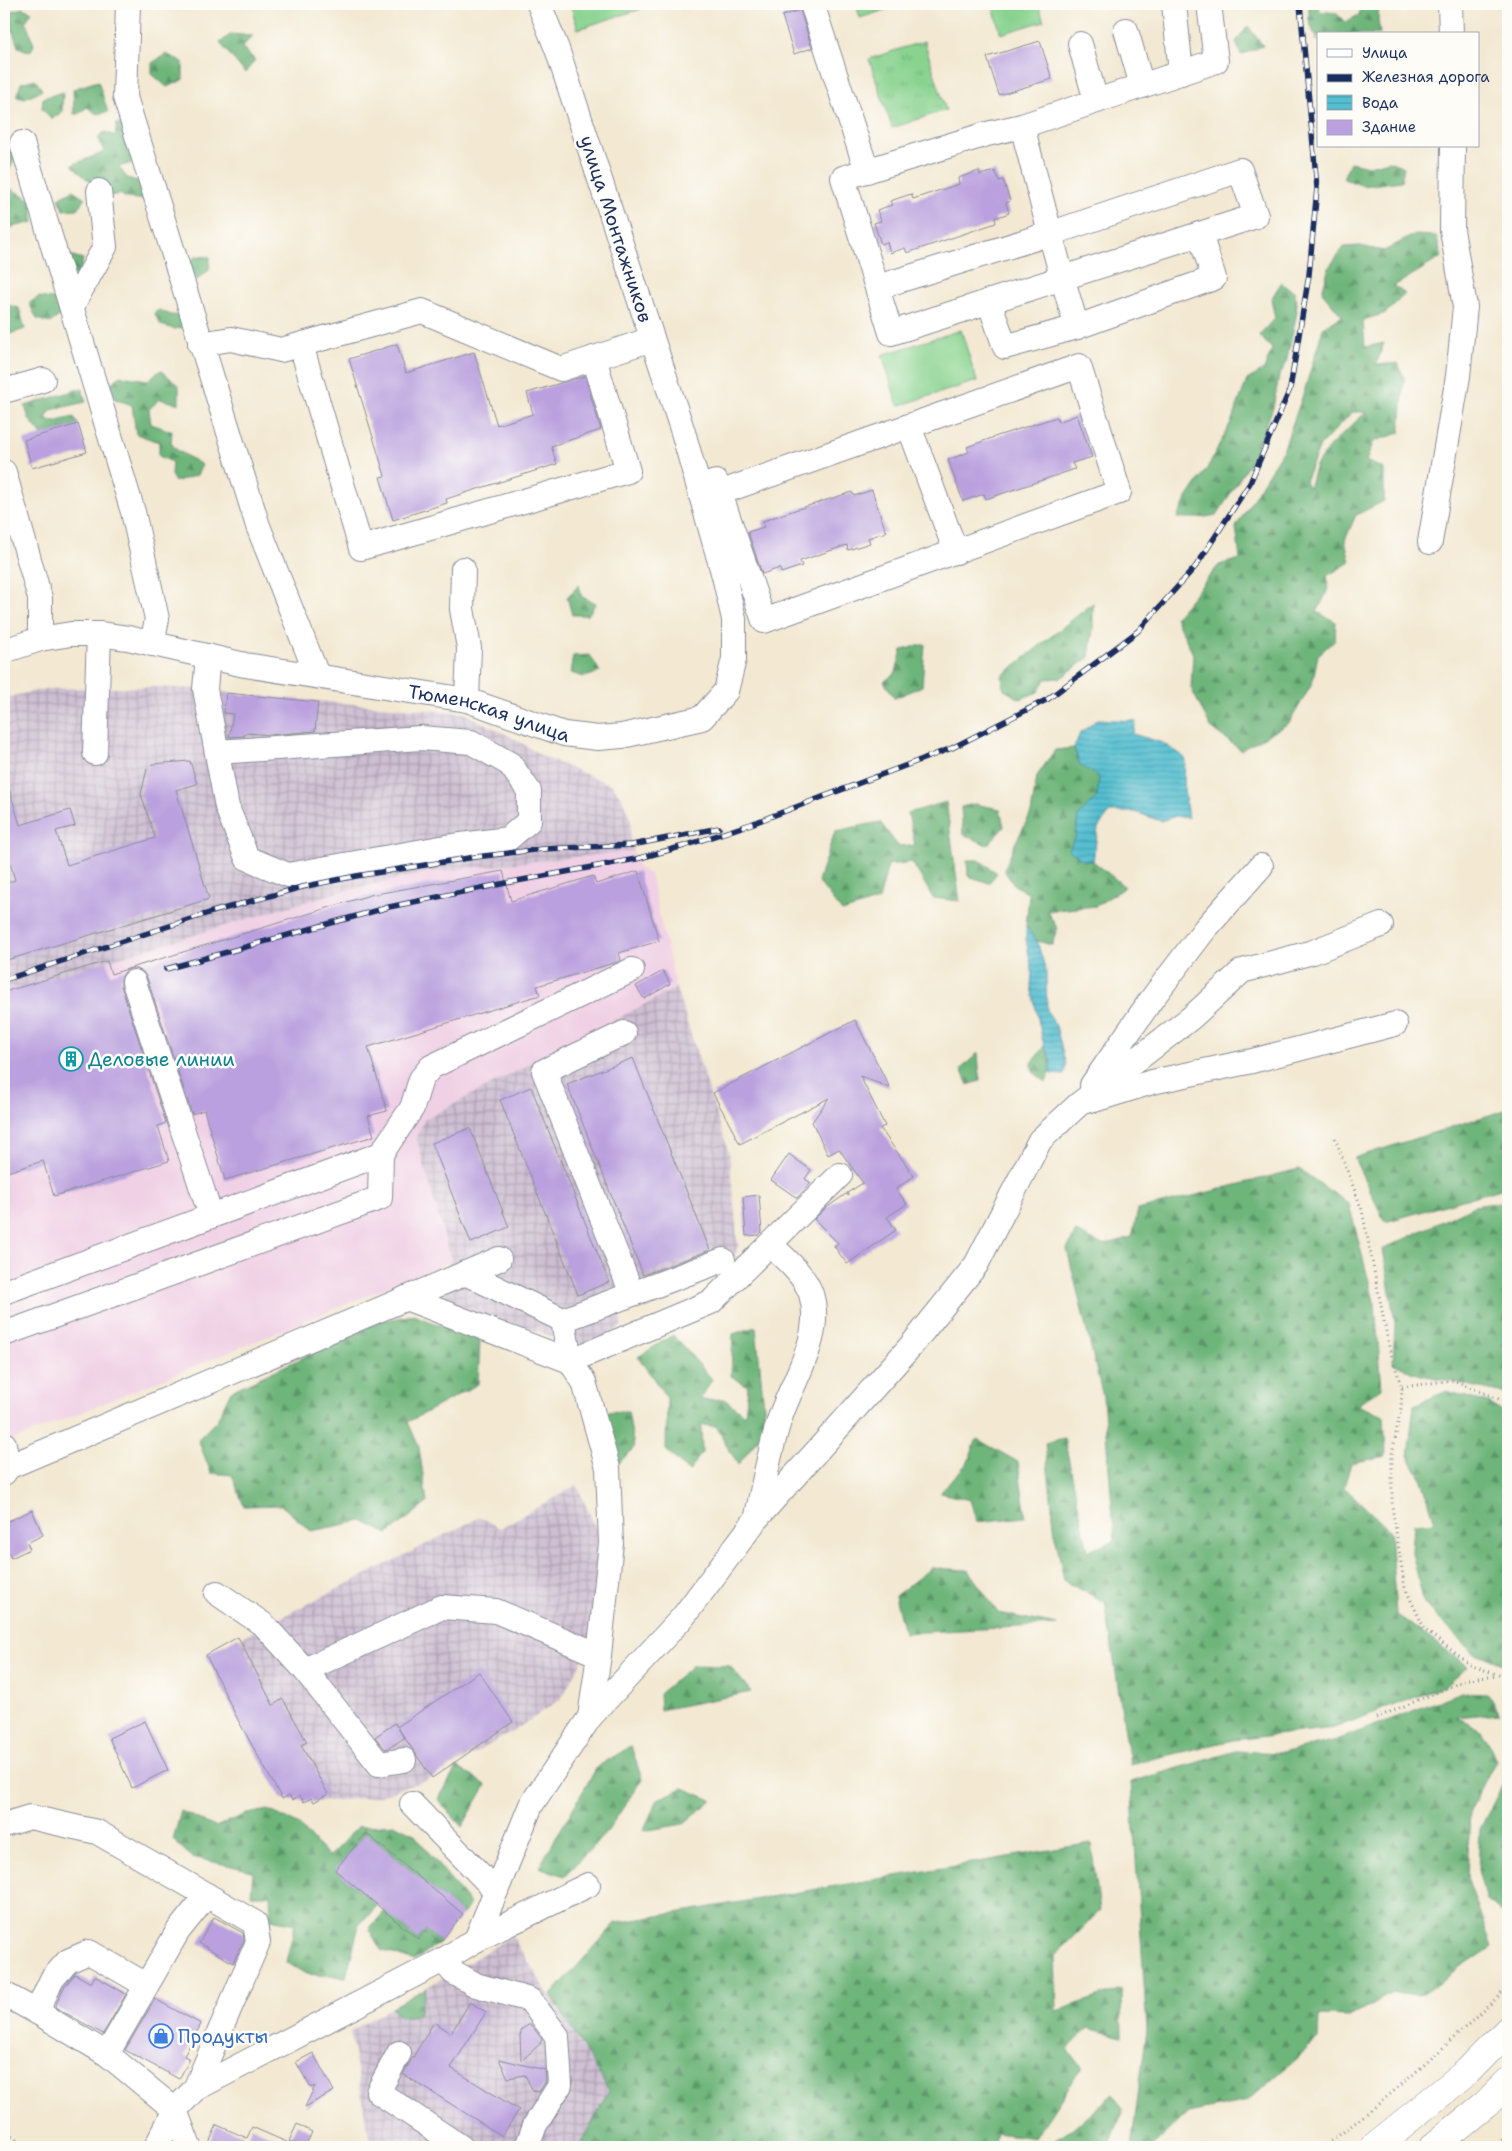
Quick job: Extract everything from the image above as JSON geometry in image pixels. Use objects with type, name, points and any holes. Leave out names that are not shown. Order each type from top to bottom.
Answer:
[{"type":"main road","points":[[1374,2147],[1467,2072],[1508,2030]]},
{"type":"main road","points":[[1433,2147],[1486,2104],[1508,2082]]},
{"type":"street","points":[[128,4],[126,97],[200,344],[258,526],[317,675]]},
{"type":"street","name":"улица Монтажников","points":[[539,4],[557,49],[690,456]]},
{"type":"street","points":[[812,4],[867,172]]},
{"type":"street","points":[[1174,4],[1181,73]]},
{"type":"street","points":[[878,287],[1052,233],[1240,170],[1256,216],[891,333],[843,178],[987,134],[1022,126],[1216,61],[1209,4]]},
{"type":"street","points":[[1450,4],[1451,32]]},
{"type":"street","points":[[1126,30],[1142,86]]},
{"type":"street","points":[[1080,44],[1096,101]]},
{"type":"street","points":[[1022,126],[1052,233],[1061,278],[1077,327]]},
{"type":"street","points":[[22,143],[133,512],[157,619],[152,644]]},
{"type":"street","points":[[1430,542],[1458,376],[1465,307],[1452,230],[1453,148]]},
{"type":"street","points":[[72,306],[105,247],[99,191]]},
{"type":"street","points":[[989,301],[1006,347],[1077,327],[1214,278],[1200,234]]},
{"type":"street","points":[[200,344],[231,339],[281,350],[422,311],[561,369],[652,339]]},
{"type":"street","points":[[301,345],[361,548],[628,471],[594,358]]},
{"type":"street","points":[[1079,366],[1120,492],[764,621],[709,490],[909,426],[1079,366]]},
{"type":"street","points":[[4,391],[43,380]]},
{"type":"street","points":[[909,426],[956,552]]},
{"type":"street","name":"Тюменская улица","points":[[4,651],[40,639],[71,634],[99,634],[128,638],[245,665],[467,700],[564,734],[598,738],[622,736],[702,718],[726,691],[734,659],[734,620],[724,576],[709,490],[690,456]]},
{"type":"street","points":[[4,472],[40,598],[40,639]]},
{"type":"street","points":[[463,569],[462,609],[469,648],[467,700]]},
{"type":"street","points":[[95,753],[99,634]]},
{"type":"street","points":[[208,656],[206,689],[217,752],[227,807],[248,858],[288,875],[446,847],[508,839],[529,821],[529,791],[510,764],[471,742],[422,738],[217,752]]},
{"type":"street","points":[[1078,1105],[1157,992],[1205,929],[1262,866]]},
{"type":"street","points":[[476,1940],[531,1805],[590,1717],[683,1617],[757,1518],[910,1347],[976,1265],[1040,1140],[1078,1105],[1192,1017],[1242,971],[1313,952],[1381,926]]},
{"type":"street","points":[[4,1334],[380,1198],[380,1154],[412,1108],[421,1080],[431,1067],[632,970]]},
{"type":"street","points":[[134,982],[211,1216]]},
{"type":"street","points":[[1078,1105],[1152,1082],[1252,1061],[1395,1024]]},
{"type":"street","points":[[624,1034],[544,1070],[632,1294]]},
{"type":"street","points":[[4,1292],[380,1154]]},
{"type":"street","points":[[406,1298],[570,1361],[711,1302],[840,1175]]},
{"type":"street","points":[[757,1518],[781,1416],[810,1340],[814,1316],[810,1294],[801,1275],[770,1244]]},
{"type":"street","points":[[4,1444],[6,1470],[499,1259]]},
{"type":"street","points":[[465,1273],[563,1320],[723,1260]]},
{"type":"street","points":[[563,1320],[570,1361],[584,1382],[608,1468],[611,1543],[590,1717]]},
{"type":"street","points":[[217,1592],[264,1624],[304,1670],[379,1764],[404,1760]]},
{"type":"street","points":[[304,1670],[442,1607],[496,1611],[599,1654]]},
{"type":"street","points":[[412,1804],[496,1891]]},
{"type":"street","points":[[4,1825],[30,1817],[98,1832],[255,1924],[258,1942],[195,2089]]},
{"type":"street","points":[[156,2147],[175,2110],[195,2089],[443,1960],[476,1940],[588,1885]]},
{"type":"street","points":[[106,2054],[178,1931],[207,1895]]},
{"type":"street","points":[[37,2012],[52,1979],[68,1961],[89,1952],[146,1986]]},
{"type":"street","points":[[443,1960],[453,1972],[476,1985],[530,2000],[557,2036],[560,2085],[535,2125],[527,2147]]},
{"type":"street","points":[[4,1994],[106,2054],[175,2110],[189,2147]]},
{"type":"street","points":[[399,2053],[378,2092],[461,2147]]},
{"type":"path","points":[[1335,1138],[1362,1210],[1390,1351],[1402,1387],[1401,1408],[1392,1454],[1392,1498],[1405,1588],[1425,1630],[1472,1666],[1508,1678]]},
{"type":"path","points":[[1402,1387],[1453,1380],[1508,1403]]},
{"type":"path","points":[[1376,1718],[1468,1679],[1499,1676]]},
{"type":"path","points":[[1323,2147],[1360,2120],[1423,2068],[1508,1987]]},
{"type":"path","points":[[4,2130],[25,2147]]},
{"type":"path","points":[[1495,2147],[1508,2135]]},
{"type":"shaded area","points":[[156,687],[205,689],[245,695],[464,713],[517,740],[542,756],[612,785],[622,798],[631,821],[630,840],[633,851],[423,873],[328,895],[4,992],[4,698],[45,689]]},
{"type":"shaded area","points":[[633,851],[639,869],[650,874],[676,988],[425,1119],[416,1137],[451,1261],[4,1444],[4,992],[328,895],[423,873]]},
{"type":"shaded area","points":[[676,988],[729,1153],[738,1246],[733,1259],[706,1276],[699,1288],[647,1309],[621,1310],[621,1327],[591,1346],[575,1344],[447,1302],[442,1276],[451,1260],[416,1137],[425,1119]]},
{"type":"shaded area","points":[[577,1485],[598,1534],[592,1643],[561,1699],[517,1729],[432,1778],[376,1797],[314,1802],[282,1799],[238,1720],[206,1655],[480,1517],[500,1528]]},
{"type":"shaded area","points":[[512,1936],[609,2090],[580,2147],[371,2147],[350,2031]]},
{"type":"green space","points":[[570,4],[640,4],[641,9],[578,29]]},
{"type":"green space","points":[[856,4],[904,4],[860,18]]},
{"type":"green space","points":[[992,4],[1038,4],[1044,21],[1001,34]]},
{"type":"green space","points":[[1309,4],[1320,4],[1319,11],[1336,13],[1345,22],[1359,15],[1362,4],[1379,4],[1380,32],[1317,32],[1317,41],[1309,20]]},
{"type":"green space","points":[[23,8],[32,12],[26,21],[34,45],[30,52],[18,47],[12,29],[11,11]]},
{"type":"green space","points":[[1248,26],[1263,46],[1241,55],[1236,42]]},
{"type":"green space","points":[[231,34],[253,36],[242,47],[255,60],[245,73],[220,43]]},
{"type":"green space","points":[[924,41],[946,110],[892,128],[869,59]]},
{"type":"green space","points":[[166,54],[183,62],[183,80],[167,87],[152,74],[152,63]]},
{"type":"green space","points":[[35,79],[42,90],[25,98],[17,96],[21,83]]},
{"type":"green space","points":[[98,81],[108,112],[97,114],[87,107],[78,114],[74,114],[73,89]]},
{"type":"green space","points":[[63,92],[62,112],[52,119],[42,109],[43,98]]},
{"type":"green space","points":[[126,123],[135,162],[119,167],[127,178],[141,182],[149,200],[126,198],[120,194],[110,196],[83,176],[72,165],[104,152],[98,137],[105,132],[115,136],[117,124]]},
{"type":"green space","points":[[4,146],[16,155],[10,169],[4,167]]},
{"type":"green space","points":[[1389,161],[1404,167],[1401,181],[1363,186],[1343,178],[1350,162],[1369,166]]},
{"type":"green space","points":[[11,189],[32,200],[34,222],[8,228],[4,225],[4,191]]},
{"type":"green space","points":[[73,190],[85,198],[77,209],[63,210],[59,198]]},
{"type":"green space","points":[[1413,235],[1436,236],[1442,257],[1394,286],[1405,294],[1386,313],[1363,320],[1365,347],[1384,343],[1376,365],[1398,363],[1404,378],[1400,433],[1374,441],[1366,461],[1384,469],[1384,501],[1356,515],[1345,540],[1350,562],[1327,576],[1329,588],[1317,612],[1336,622],[1335,640],[1318,655],[1312,684],[1289,723],[1241,750],[1211,728],[1191,688],[1193,654],[1175,617],[1219,565],[1240,559],[1236,527],[1284,448],[1304,392],[1323,328],[1342,316],[1322,292],[1329,267],[1344,247],[1360,246],[1384,251]],"holes":[[[1352,412],[1366,412],[1330,446],[1316,465],[1309,488],[1305,481],[1320,446]]]},
{"type":"green space","points":[[63,253],[83,259],[79,277],[68,271]]},
{"type":"green space","points":[[196,256],[210,257],[209,270],[197,280],[187,265]]},
{"type":"green space","points":[[1281,283],[1295,292],[1297,312],[1286,364],[1279,376],[1273,408],[1253,457],[1217,515],[1200,518],[1177,518],[1187,498],[1208,467],[1232,420],[1247,380],[1264,370],[1272,349],[1259,335],[1275,318],[1271,299]]},
{"type":"green space","points":[[39,297],[59,300],[63,313],[50,323],[37,319],[29,303]]},
{"type":"green space","points":[[4,304],[19,308],[25,329],[4,336]]},
{"type":"green space","points":[[159,310],[171,315],[182,316],[187,327],[174,329],[161,325],[154,313]]},
{"type":"green space","points":[[961,330],[977,381],[898,406],[882,355]]},
{"type":"green space","points":[[161,370],[179,386],[179,404],[160,399],[149,409],[151,424],[172,431],[171,443],[177,450],[202,465],[197,475],[175,482],[171,475],[172,462],[159,456],[159,442],[136,434],[132,405],[115,399],[111,383],[121,376],[148,380]]},
{"type":"green space","points":[[82,388],[86,402],[51,410],[46,418],[53,422],[74,417],[78,424],[42,435],[29,419],[25,406]]},
{"type":"green space","points":[[579,585],[582,597],[596,603],[588,615],[572,615],[567,597]]},
{"type":"green space","points":[[1093,603],[1093,629],[1089,657],[1061,678],[1045,679],[1038,692],[1020,699],[1004,690],[1002,676]]},
{"type":"green space","points":[[925,644],[922,686],[895,698],[884,682],[896,672],[902,650]]},
{"type":"green space","points":[[590,655],[600,672],[585,677],[570,673],[573,656]]},
{"type":"green space","points":[[1074,748],[1080,765],[1099,776],[1097,797],[1078,816],[1076,836],[1083,860],[1093,861],[1125,887],[1096,906],[1047,911],[1057,928],[1052,945],[1037,941],[1026,926],[1029,894],[1014,885],[1004,870],[1031,813],[1037,776],[1055,750]]},
{"type":"green space","points":[[946,802],[960,901],[933,898],[912,862],[888,865],[879,900],[842,912],[818,881],[835,831],[880,822],[898,846],[915,845],[908,813]]},
{"type":"green space","points":[[974,804],[1000,809],[1004,827],[987,845],[963,834],[961,807]]},
{"type":"green space","points":[[967,860],[979,860],[997,873],[989,883],[968,876]]},
{"type":"green space","points":[[1044,1046],[1050,1064],[1050,1073],[1046,1082],[1033,1072],[1032,1063]]},
{"type":"green space","points":[[978,1053],[980,1081],[968,1085],[961,1069]]},
{"type":"green space","points":[[1508,1109],[1508,1187],[1385,1222],[1354,1158]]},
{"type":"green space","points":[[1299,1169],[1349,1204],[1375,1305],[1382,1388],[1357,1405],[1384,1416],[1386,1456],[1351,1463],[1344,1487],[1390,1531],[1396,1614],[1468,1666],[1445,1686],[1334,1728],[1233,1740],[1130,1764],[1105,1602],[1064,1581],[1055,1534],[1045,1443],[1064,1438],[1088,1551],[1115,1541],[1103,1397],[1067,1249],[1076,1232],[1103,1245],[1132,1237],[1138,1210]]},
{"type":"green space","points":[[1508,1201],[1508,1394],[1413,1373],[1393,1363],[1395,1323],[1383,1249],[1474,1206]]},
{"type":"green space","points":[[413,1315],[480,1340],[478,1384],[408,1422],[419,1447],[427,1503],[388,1534],[362,1521],[311,1531],[281,1505],[244,1506],[232,1475],[211,1473],[198,1439],[217,1420],[231,1391],[381,1321]]},
{"type":"green space","points":[[756,1327],[766,1428],[738,1465],[716,1426],[701,1425],[702,1452],[689,1472],[666,1450],[667,1398],[638,1357],[673,1335],[712,1379],[700,1400],[724,1399],[745,1415],[748,1386],[731,1376],[733,1334]]},
{"type":"green space","points":[[1447,1391],[1491,1404],[1508,1418],[1508,1666],[1471,1651],[1424,1604],[1412,1552],[1414,1524],[1435,1522],[1422,1480],[1408,1456],[1414,1405]]},
{"type":"green space","points":[[628,1411],[634,1448],[618,1464],[600,1412]]},
{"type":"green space","points":[[977,1439],[1018,1462],[1026,1517],[977,1522],[970,1500],[940,1493],[968,1462]]},
{"type":"green space","points":[[931,1568],[968,1570],[998,1613],[1057,1625],[904,1633],[895,1596]]},
{"type":"green space","points":[[693,1665],[730,1666],[751,1692],[660,1710],[659,1694]]},
{"type":"green space","points":[[1462,1692],[1487,1693],[1499,1713],[1456,1717],[1481,1730],[1496,1759],[1470,1811],[1467,1877],[1492,1947],[1419,1996],[1393,1993],[1349,2017],[1319,2016],[1318,2039],[1248,2101],[1188,2113],[1152,2147],[1131,2147],[1147,2030],[1131,1782],[1236,1751],[1282,1753],[1337,1740]]},
{"type":"green space","points":[[1507,1737],[1508,1918],[1486,1900],[1478,1870],[1480,1829],[1506,1778]]},
{"type":"green space","points":[[631,1746],[642,1779],[607,1832],[564,1876],[539,1867],[597,1767]]},
{"type":"green space","points":[[457,1767],[486,1785],[462,1827],[438,1800]]},
{"type":"green space","points":[[683,1788],[712,1800],[683,1824],[643,1831],[658,1799]]},
{"type":"green space","points":[[268,1810],[298,1824],[329,1857],[357,1827],[394,1824],[414,1834],[470,1904],[463,1914],[366,1833],[335,1870],[378,1905],[359,1925],[346,1977],[306,1974],[286,1962],[295,1924],[271,1919],[270,1895],[251,1895],[253,1871],[192,1857],[173,1840],[181,1811],[215,1827],[247,1814]]},
{"type":"green space","points":[[1091,1843],[1100,1911],[1055,1956],[1057,2011],[1121,1989],[1122,2037],[1088,2028],[1068,2049],[1082,2067],[1035,2138],[997,2133],[994,2147],[580,2147],[609,2090],[551,1995],[616,1923]]},
{"type":"green space","points":[[385,1911],[418,1939],[425,1930],[440,1942],[414,1961],[381,1950],[369,1929]]},
{"type":"green space","points":[[426,1988],[419,2015],[400,2017],[391,2008]]},
{"type":"green space","points":[[1113,2094],[1123,2110],[1109,2147],[1042,2147],[1076,2126]]},
{"type":"water","points":[[1098,719],[1136,721],[1133,734],[1163,743],[1185,758],[1184,790],[1188,818],[1176,816],[1161,821],[1135,812],[1110,812],[1098,828],[1093,861],[1083,860],[1069,850],[1076,836],[1078,816],[1097,797],[1099,777],[1080,765],[1074,748],[1080,733]]},
{"type":"water","points":[[1026,926],[1037,941],[1046,971],[1047,1011],[1056,1026],[1066,1065],[1064,1075],[1051,1074],[1050,1056],[1044,1046],[1031,987],[1032,970],[1026,940]]},
{"type":"building","points":[[800,10],[812,48],[794,54],[782,16]]},
{"type":"building","points":[[1040,41],[1052,79],[999,95],[987,57]]},
{"type":"building","points":[[979,171],[980,175],[995,171],[999,181],[1003,180],[1010,201],[1006,203],[1009,213],[995,218],[996,223],[907,253],[905,248],[890,253],[887,242],[881,244],[874,223],[881,221],[877,210],[892,205],[890,201],[911,194],[913,199],[959,184],[958,178]]},
{"type":"building","points":[[397,344],[406,373],[474,352],[497,425],[533,414],[527,393],[585,376],[601,430],[551,446],[557,464],[446,499],[447,503],[393,520],[380,477],[385,476],[349,359]]},
{"type":"building","points":[[1077,415],[1092,457],[1072,463],[1075,469],[986,499],[984,494],[963,501],[948,460],[969,452],[967,447],[1000,435],[1057,417],[1058,422]]},
{"type":"building","points":[[78,424],[87,452],[32,468],[24,440]]},
{"type":"building","points":[[872,490],[886,532],[868,538],[870,543],[848,550],[847,545],[800,561],[802,566],[781,573],[780,568],[762,574],[748,532],[764,527],[763,521],[795,510],[852,492],[854,496]]},
{"type":"building","points":[[226,693],[318,702],[315,731],[270,735],[247,733],[244,736],[229,737],[233,714],[224,713]]},
{"type":"building","points":[[190,761],[197,784],[176,790],[209,899],[4,961],[4,884],[15,880],[4,842],[4,786],[8,785],[20,825],[70,810],[75,826],[56,831],[67,865],[155,838],[141,794],[147,769],[152,764]]},
{"type":"building","points":[[503,871],[511,901],[593,876],[596,884],[638,871],[659,941],[619,953],[621,960],[617,962],[537,986],[540,995],[368,1047],[387,1111],[368,1116],[374,1136],[225,1180],[204,1110],[192,1114],[147,978],[143,972],[137,969],[129,969],[121,979],[121,986],[166,1123],[158,1126],[169,1161],[54,1196],[43,1161],[4,1173],[4,992],[107,961],[111,974],[370,895]]},
{"type":"building","points":[[663,971],[670,984],[644,999],[636,986]]},
{"type":"building","points":[[855,1020],[890,1088],[860,1076],[885,1126],[880,1128],[914,1176],[896,1189],[907,1204],[887,1217],[896,1230],[847,1264],[834,1246],[838,1243],[814,1219],[846,1194],[849,1196],[847,1193],[863,1183],[839,1149],[828,1155],[812,1122],[829,1098],[740,1144],[713,1093]]},
{"type":"building","points":[[633,1058],[710,1250],[643,1275],[567,1084]]},
{"type":"building","points":[[531,1087],[609,1282],[578,1295],[500,1100]]},
{"type":"building","points":[[470,1128],[509,1227],[471,1243],[432,1143]]},
{"type":"building","points":[[789,1154],[811,1170],[805,1179],[811,1183],[797,1198],[771,1180]]},
{"type":"building","points":[[759,1195],[762,1232],[759,1235],[746,1236],[743,1197]]},
{"type":"building","points":[[32,1510],[43,1535],[27,1543],[30,1549],[11,1558],[8,1551],[4,1553],[4,1523]]},
{"type":"building","points":[[238,1637],[273,1705],[283,1699],[307,1742],[301,1745],[328,1794],[314,1802],[311,1798],[304,1802],[300,1796],[292,1800],[289,1795],[282,1799],[238,1720],[206,1655]]},
{"type":"building","points":[[479,1672],[513,1722],[432,1778],[398,1728],[404,1738],[389,1748],[385,1749],[375,1737],[395,1723],[397,1727]]},
{"type":"building","points":[[145,1721],[168,1770],[132,1788],[109,1738]]},
{"type":"building","points":[[366,1833],[463,1914],[440,1942],[425,1930],[418,1939],[335,1870]]},
{"type":"building","points":[[214,1917],[243,1933],[244,1940],[233,1963],[199,1943]]},
{"type":"building","points":[[75,1974],[91,1983],[95,1976],[126,1994],[103,2034],[55,2007],[64,1987]]},
{"type":"building","name":"Продукты","points":[[155,1999],[201,2024],[184,2056],[190,2059],[179,2079],[125,2050]]},
{"type":"building","points":[[470,2002],[486,2012],[451,2068],[519,2110],[502,2136],[403,2074],[434,2022],[451,2033]]},
{"type":"building","points":[[531,2025],[542,2039],[540,2044],[521,2061],[520,2036],[522,2029]]},
{"type":"building","points":[[313,2053],[334,2091],[305,2107],[315,2086],[311,2088],[296,2062]]},
{"type":"building","points":[[499,2059],[545,2070],[546,2081],[539,2092],[533,2091],[525,2075],[508,2078]]},
{"type":"building","points":[[297,2124],[312,2132],[305,2147],[289,2141]]},
{"type":"building","points":[[217,2125],[247,2138],[252,2127],[298,2147],[207,2147]]},
{"type":"railway","points":[[166,969],[389,907],[636,859],[684,846],[751,824],[952,748],[1048,699],[1138,631],[1196,566],[1250,483],[1290,389],[1309,275],[1317,188],[1300,4]]},
{"type":"railway","points":[[4,980],[212,912],[302,887],[356,876],[475,857],[543,849],[632,845],[719,828]]},
{"type":"place","name":"Деловые линии","points":[[71,1059]]},
{"type":"place","name":"Продукты","points":[[161,2036]]}]
